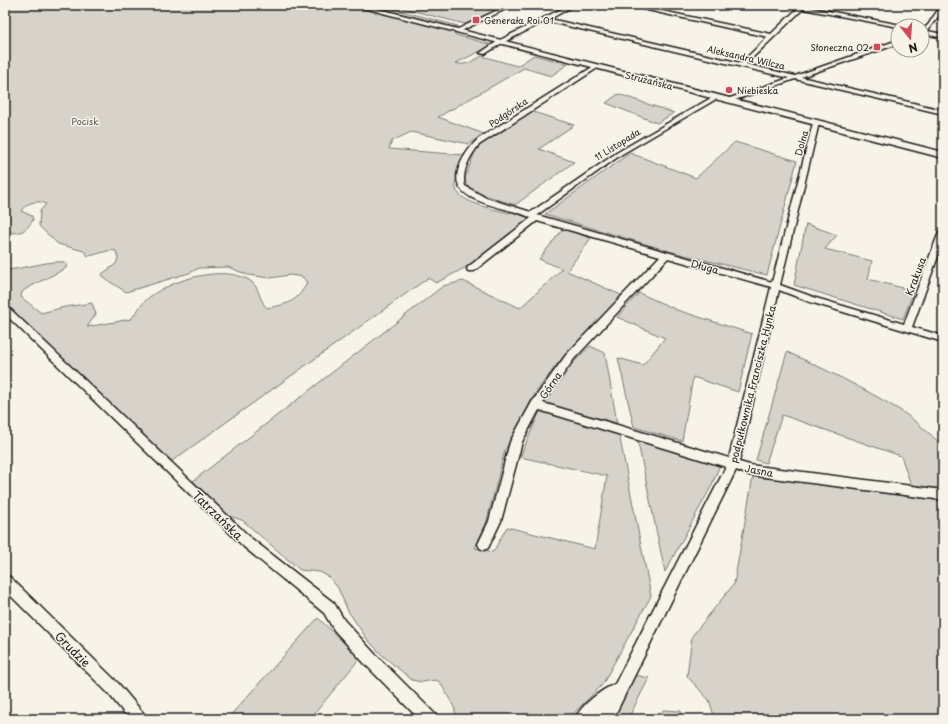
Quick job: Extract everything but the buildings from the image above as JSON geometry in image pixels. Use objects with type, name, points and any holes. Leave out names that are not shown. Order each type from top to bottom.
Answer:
[{"type":"main road","name":"Strużańska","points":[[355,5],[943,155]]},
{"type":"street","points":[[457,31],[512,5]]},
{"type":"street","points":[[484,53],[500,42],[573,5]]},
{"type":"street","points":[[627,5],[771,36]]},
{"type":"street","points":[[791,5],[890,24]]},
{"type":"street","points":[[930,26],[943,6]]},
{"type":"street","points":[[742,65],[802,7]]},
{"type":"street","name":"Aleksandra Wilcza","points":[[545,19],[943,112]]},
{"type":"street","points":[[930,34],[943,36]]},
{"type":"street","points":[[729,100],[890,45]]},
{"type":"street","name":"Podgórska","points":[[468,192],[462,187],[462,168],[475,146],[524,112],[596,66]]},
{"type":"street","name":"11 Listopada","points":[[471,269],[534,216],[620,153],[716,97]]},
{"type":"street","name":"Dolna","points":[[804,167],[816,123]]},
{"type":"street","name":"podpułkownika Franciszka Hynka","points":[[605,719],[733,464],[804,167]]},
{"type":"street","name":"Długa","points":[[468,192],[476,197],[534,216],[665,256],[776,286],[808,298],[943,339]]},
{"type":"street","name":"Krakusa","points":[[907,328],[943,232]]},
{"type":"street","name":"Górna","points":[[484,544],[495,521],[516,442],[536,405],[570,357],[665,256]]},
{"type":"street","name":"Tatrzańska","points":[[5,309],[248,543],[329,608],[339,626],[430,719]]},
{"type":"street","name":"Jasna","points":[[536,405],[749,470],[943,495]]},
{"type":"street","name":"Grudzie","points":[[5,581],[113,688],[139,719]]},
{"type":"street","points":[[583,719],[607,695],[620,688]]},
{"type":"green space","name":"Pocisk","points":[[5,5],[351,5],[452,31],[456,35],[493,45],[456,63],[459,64],[469,62],[482,56],[517,66],[534,55],[568,64],[551,76],[524,68],[438,117],[484,134],[469,144],[411,132],[392,141],[389,149],[464,155],[455,185],[459,194],[471,202],[488,208],[509,213],[512,211],[527,216],[528,220],[472,264],[436,283],[428,278],[172,461],[5,307],[5,270],[55,262],[67,263],[66,268],[26,289],[22,292],[21,297],[41,313],[65,307],[92,303],[96,314],[87,327],[131,319],[145,301],[151,296],[172,284],[199,276],[226,274],[249,280],[257,289],[267,308],[291,302],[299,295],[307,283],[303,277],[290,275],[270,278],[248,275],[228,267],[199,268],[189,273],[126,292],[104,278],[102,274],[116,264],[118,258],[116,251],[109,251],[88,256],[84,251],[58,244],[39,226],[40,211],[46,204],[35,202],[23,208],[21,211],[32,216],[33,220],[24,230],[12,233],[5,230]]},
{"type":"green space","points":[[368,5],[379,5],[458,26],[453,27]]},
{"type":"green space","points":[[390,5],[507,5],[465,24]]},
{"type":"green space","points":[[618,94],[674,113],[657,123],[606,103]]},
{"type":"green space","points":[[530,111],[574,125],[539,149],[574,162],[515,205],[466,189],[465,178],[477,146]]},
{"type":"green space","points":[[735,142],[797,161],[767,275],[672,252],[545,214],[630,153],[696,178]]},
{"type":"green space","points":[[806,224],[837,235],[825,249],[872,261],[868,279],[914,291],[903,319],[794,285]]},
{"type":"green space","points":[[563,229],[591,238],[567,271],[623,296],[558,363],[536,392],[505,450],[486,524],[475,548],[493,552],[507,527],[595,549],[607,476],[520,457],[540,411],[619,434],[651,596],[602,685],[568,719],[457,719],[454,707],[440,682],[435,680],[422,682],[412,680],[382,655],[367,639],[348,611],[338,588],[329,577],[320,572],[300,570],[242,520],[226,515],[193,481],[443,286],[463,281],[520,308],[562,269],[539,259]]},
{"type":"green space","points":[[639,293],[677,310],[752,334],[738,392],[693,377],[682,441],[634,427],[618,358],[643,365],[665,338],[617,317]]},
{"type":"green space","points":[[590,346],[605,353],[617,423],[543,403],[567,369]]},
{"type":"green space","points":[[787,352],[844,379],[885,401],[904,413],[927,431],[943,446],[943,489],[911,485],[901,456],[782,415],[766,463],[756,460]]},
{"type":"green space","points":[[637,438],[721,462],[712,485],[665,572]]},
{"type":"green space","points":[[753,476],[943,501],[943,719],[715,719],[709,700],[687,676],[692,636],[734,584]]},
{"type":"green space","points":[[318,618],[360,658],[310,719],[227,719]]},
{"type":"green space","points":[[635,675],[649,678],[628,719],[612,719]]},
{"type":"green space","points":[[663,710],[681,711],[683,719],[660,719]]},
{"type":"place","name":"Generała Roi 01","points":[[476,20]]},
{"type":"place","name":"Słoneczna 02","points":[[877,47]]},
{"type":"place","name":"Niebieska","points":[[729,90]]}]
